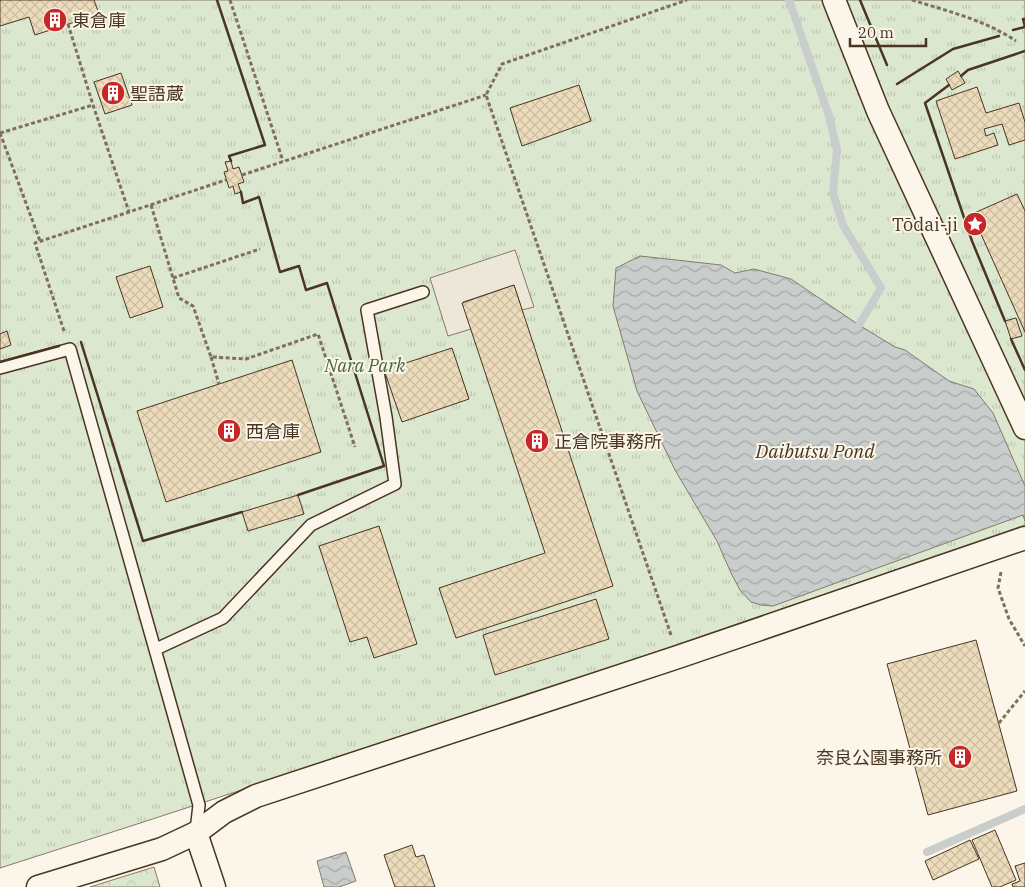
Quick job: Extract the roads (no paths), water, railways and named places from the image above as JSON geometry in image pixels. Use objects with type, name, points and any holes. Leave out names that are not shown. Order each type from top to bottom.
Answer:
[{"type":"street","points":[[834,0],[878,111],[1025,428]]},
{"type":"street","points":[[38,887],[162,849],[196,833],[224,812],[256,796],[678,657],[1016,542]]},
{"type":"street","points":[[196,833],[214,887]]},
{"type":"lane","points":[[156,649],[223,618],[311,525],[395,484],[386,417],[367,310],[423,292]]},
{"type":"lane","points":[[0,368],[70,349],[199,804],[196,833]]},
{"type":"water","name":"Daibutsu Pond","points":[[640,256],[721,265],[735,273],[754,269],[791,279],[859,325],[895,347],[905,350],[949,381],[974,389],[993,413],[1025,486],[1025,521],[1023,515],[773,606],[751,602],[740,590],[717,541],[675,470],[637,391],[613,306],[616,268]]},
{"type":"water","points":[[346,852],[356,881],[339,887],[324,887],[317,861]]},
{"type":"waterway","points":[[789,0],[829,116],[837,150],[833,193],[843,225],[881,288],[859,325]]},
{"type":"waterway","points":[[927,852],[1025,809]]},
{"type":"place","name":"東倉庫","points":[[55,20]]},
{"type":"place","name":"聖語蔵","points":[[113,93]]},
{"type":"place","name":"Tōdai-ji","points":[[975,224]]},
{"type":"place","name":"西倉庫","points":[[229,431]]},
{"type":"place","name":"正倉院事務所","points":[[537,441]]},
{"type":"place","name":"奈良公園事務所","points":[[960,757]]},
{"type":"park label","name":"Nara Park","points":[[365,365]]}]
